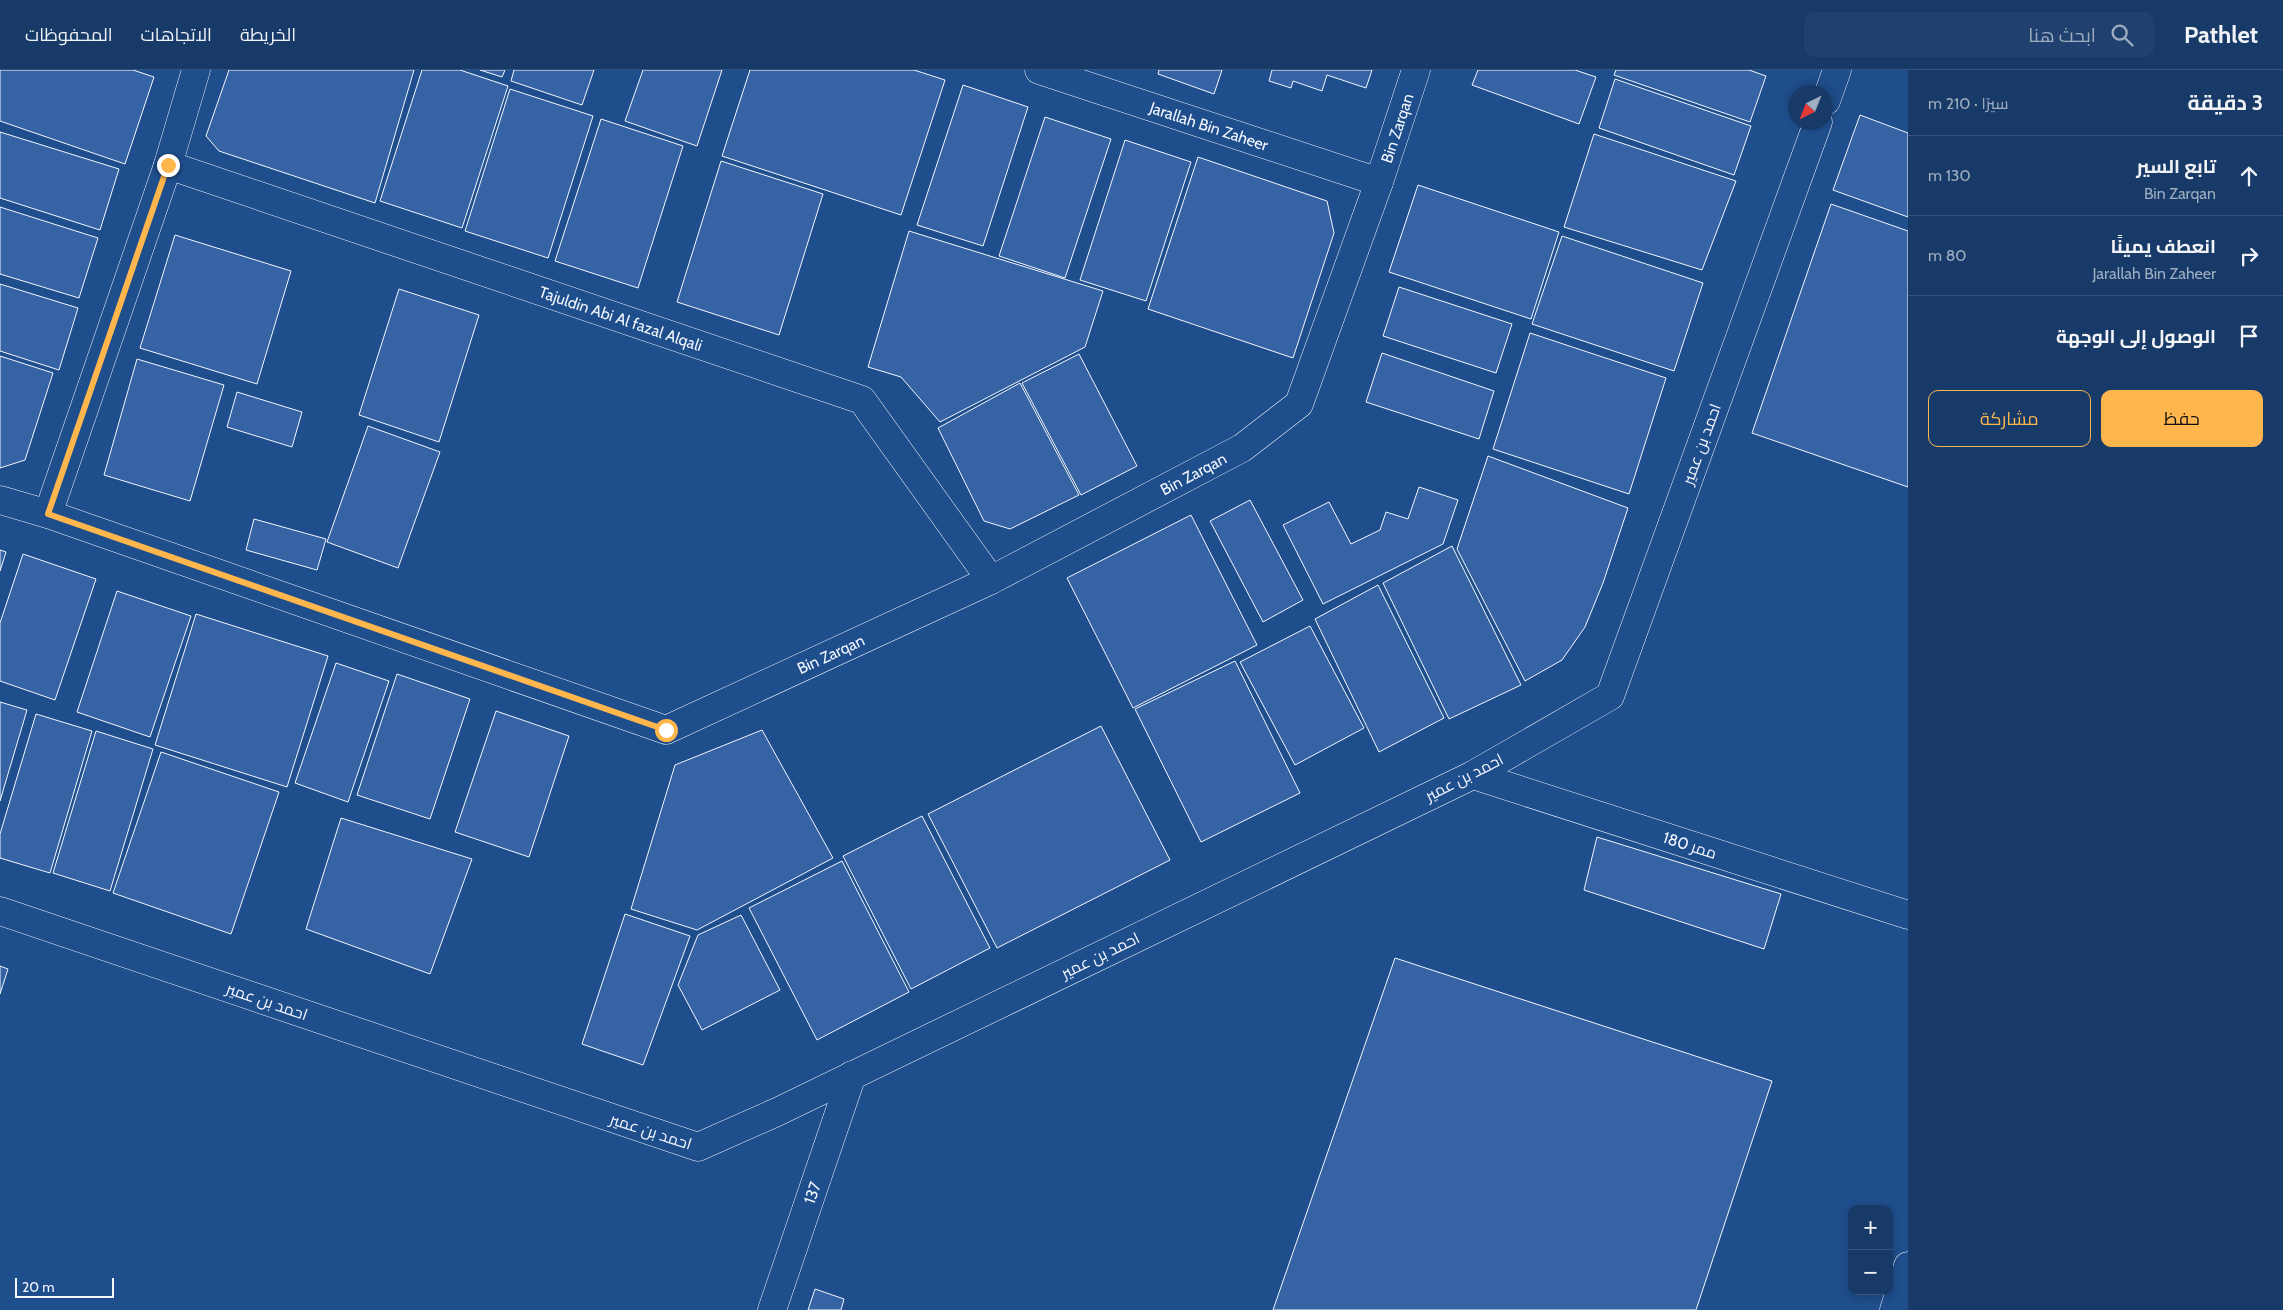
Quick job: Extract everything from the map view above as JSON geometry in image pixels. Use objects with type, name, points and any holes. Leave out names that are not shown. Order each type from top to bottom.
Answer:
[{"type":"street","points":[[48,514],[168,165],[196,70]]},
{"type":"street","name":"Jarallah Bin Zaheer","points":[[1038,70],[1380,182]]},
{"type":"street","name":"Bin Zarqan","points":[[0,500],[48,514],[666,730],[991,580],[1242,448],[1299,404],[1380,182],[1416,70]]},
{"type":"street","points":[[1832,85],[1837,70]]},
{"type":"street","name":"احمد بن عمير","points":[[0,911],[698,1147],[776,1112],[1473,775],[1610,696],[1815,130]]},
{"type":"street","name":"Tajuldin Abi Al fazal Alqali","points":[[168,165],[862,400],[991,580]]},
{"type":"street","name":"ممر 180","points":[[1473,775],[1908,915]]},
{"type":"street","name":"137","points":[[772,1310],[852,1075]]},
{"type":"street","points":[[1894,1310],[1908,1266]]},
{"type":"building","points":[[0,70],[133,70],[154,77],[125,164],[0,121]]},
{"type":"building","points":[[229,70],[414,70],[375,203],[219,151],[206,136]]},
{"type":"building","points":[[422,70],[460,70],[508,86],[462,228],[380,201]]},
{"type":"building","points":[[480,70],[505,70],[502,77]]},
{"type":"building","points":[[514,70],[594,70],[582,105],[511,81]]},
{"type":"building","points":[[643,70],[722,70],[697,146],[625,121]]},
{"type":"building","points":[[750,70],[914,70],[945,80],[901,215],[722,156]]},
{"type":"building","points":[[1159,70],[1222,70],[1214,94],[1158,74]]},
{"type":"building","points":[[1272,70],[1372,70],[1366,88],[1327,75],[1322,91],[1293,81],[1291,88],[1269,81]]},
{"type":"building","points":[[1478,70],[1575,70],[1596,77],[1579,124],[1472,85]]},
{"type":"building","points":[[1616,70],[1749,70],[1766,76],[1750,122],[1614,75]]},
{"type":"building","points":[[1615,79],[1751,126],[1734,175],[1599,128]]},
{"type":"building","points":[[963,85],[1028,107],[983,246],[917,225]]},
{"type":"building","points":[[510,89],[593,116],[548,258],[465,231]]},
{"type":"building","points":[[1860,115],[1908,133],[1908,217],[1833,190]]},
{"type":"building","points":[[1045,117],[1111,139],[1065,278],[999,256]]},
{"type":"building","points":[[601,119],[683,146],[638,288],[555,261]]},
{"type":"building","points":[[0,132],[119,169],[100,230],[0,198]]},
{"type":"building","points":[[1594,134],[1736,181],[1702,270],[1564,227]]},
{"type":"building","points":[[1125,140],[1191,162],[1146,301],[1080,280]]},
{"type":"building","points":[[1198,157],[1327,201],[1334,233],[1293,358],[1148,309]]},
{"type":"building","points":[[721,161],[823,194],[779,335],[677,302]]},
{"type":"building","points":[[1418,185],[1559,232],[1531,319],[1389,272]]},
{"type":"building","points":[[1831,204],[1908,231],[1908,487],[1752,433]]},
{"type":"building","points":[[0,207],[98,238],[79,298],[0,274]]},
{"type":"building","points":[[909,231],[1103,291],[1085,347],[940,422],[901,377],[868,367]]},
{"type":"building","points":[[175,235],[291,271],[257,384],[140,348]]},
{"type":"building","points":[[1562,236],[1703,283],[1674,371],[1532,324]]},
{"type":"building","points":[[0,284],[78,308],[59,370],[0,351]]},
{"type":"building","points":[[1399,287],[1512,324],[1496,373],[1383,336]]},
{"type":"building","points":[[399,289],[479,315],[439,442],[359,415]]},
{"type":"building","points":[[1530,333],[1666,378],[1629,494],[1493,449]]},
{"type":"building","points":[[1382,353],[1494,391],[1479,439],[1366,402]]},
{"type":"building","points":[[1079,354],[1137,466],[1081,495],[1022,383]]},
{"type":"building","points":[[0,356],[53,373],[25,460],[0,468]]},
{"type":"building","points":[[137,359],[224,385],[190,501],[104,475]]},
{"type":"building","points":[[1020,383],[1079,495],[1010,529],[984,521],[938,428]]},
{"type":"building","points":[[237,392],[302,412],[292,447],[227,427]]},
{"type":"building","points":[[368,426],[440,452],[398,568],[327,542]]},
{"type":"building","points":[[1488,456],[1628,508],[1603,583],[1585,627],[1562,660],[1525,681],[1457,549]]},
{"type":"building","points":[[1419,487],[1458,500],[1443,544],[1323,604],[1283,525],[1329,502],[1351,544],[1380,530],[1386,512],[1408,519]]},
{"type":"building","points":[[1250,500],[1303,600],[1263,622],[1210,521]]},
{"type":"building","points":[[1191,515],[1257,645],[1133,708],[1067,578]]},
{"type":"building","points":[[254,519],[326,539],[317,570],[246,550]]},
{"type":"building","points":[[1452,546],[1521,685],[1449,719],[1383,583]]},
{"type":"building","points":[[0,550],[6,552],[0,571]]},
{"type":"building","points":[[23,554],[96,579],[55,700],[0,681],[0,623]]},
{"type":"building","points":[[1378,585],[1444,718],[1379,752],[1315,619]]},
{"type":"building","points":[[117,591],[191,616],[150,737],[77,712]]},
{"type":"building","points":[[196,614],[328,656],[287,787],[155,745]]},
{"type":"building","points":[[1310,626],[1364,728],[1295,765],[1240,662]]},
{"type":"building","points":[[1235,661],[1300,793],[1201,842],[1135,709]]},
{"type":"building","points":[[336,663],[389,681],[348,802],[295,783]]},
{"type":"building","points":[[397,674],[470,699],[430,819],[357,795]]},
{"type":"building","points":[[0,702],[27,710],[0,801]]},
{"type":"building","points":[[496,711],[569,736],[529,857],[455,832]]},
{"type":"building","points":[[36,714],[92,731],[50,873],[0,858],[0,834]]},
{"type":"building","points":[[1101,726],[1170,860],[997,948],[928,814]]},
{"type":"building","points":[[762,730],[833,858],[697,930],[631,909],[675,765]]},
{"type":"building","points":[[96,731],[153,749],[110,891],[53,873]]},
{"type":"building","points":[[161,752],[279,792],[231,934],[113,893]]},
{"type":"building","points":[[922,816],[990,948],[911,989],[843,856]]},
{"type":"building","points":[[341,818],[472,859],[430,974],[306,929]]},
{"type":"building","points":[[1597,837],[1781,894],[1764,949],[1584,890]]},
{"type":"building","points":[[842,861],[909,992],[817,1040],[749,908]]},
{"type":"building","points":[[625,914],[690,936],[643,1065],[582,1044]]},
{"type":"building","points":[[741,915],[780,990],[702,1030],[678,985],[698,935]]},
{"type":"building","points":[[1395,958],[1772,1081],[1696,1310],[1273,1310]]},
{"type":"building","points":[[0,966],[8,969],[0,994]]},
{"type":"building","points":[[815,1289],[844,1299],[841,1310],[808,1310]]},
{"type":"route","points":[[168,165],[48,514],[666,730]]}]
